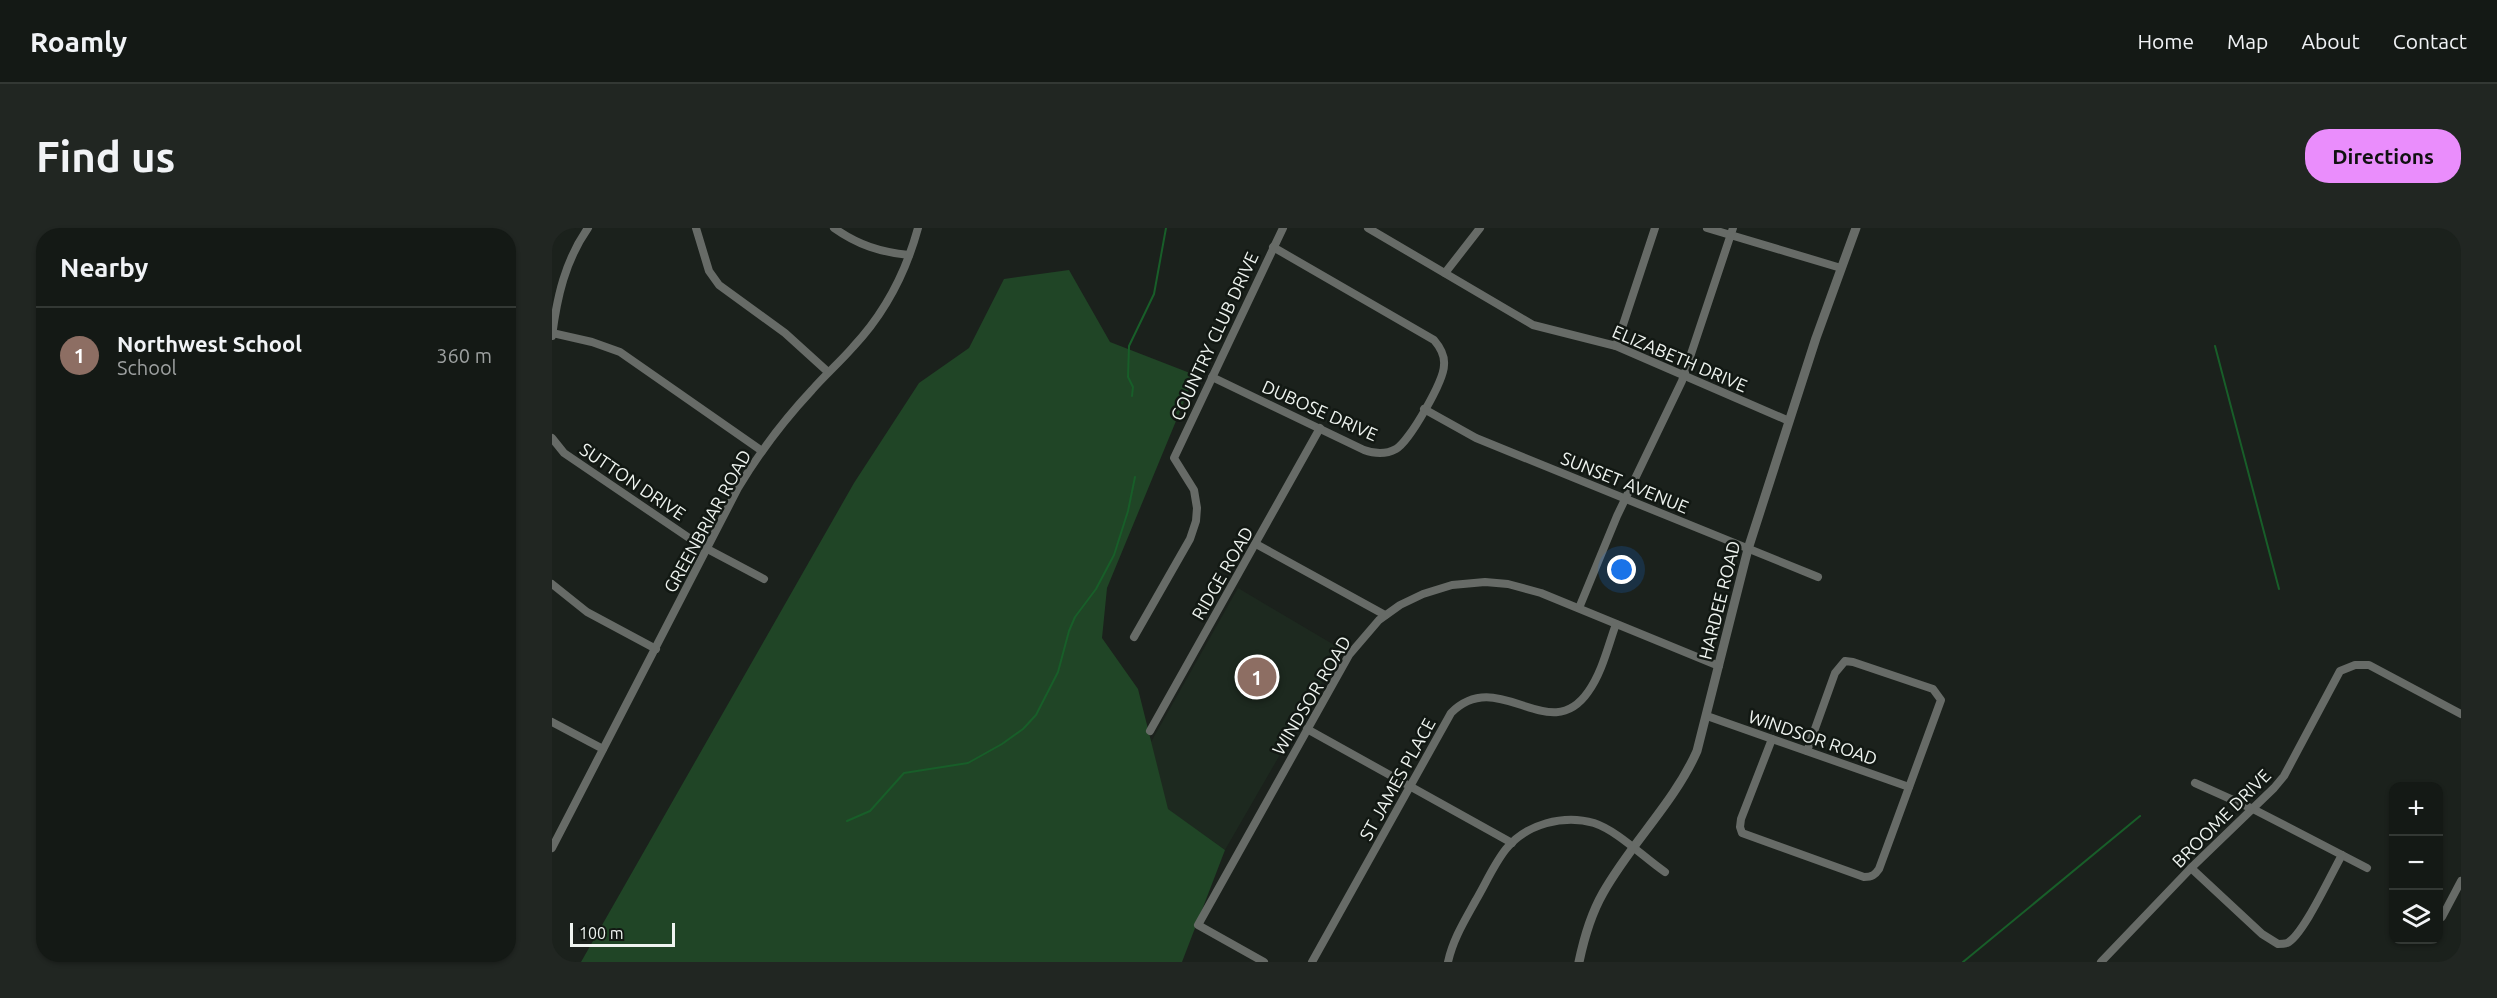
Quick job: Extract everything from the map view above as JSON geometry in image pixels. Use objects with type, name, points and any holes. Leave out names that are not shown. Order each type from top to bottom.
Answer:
[{"type":"street","points":[[588,228],[574,251],[563,279],[552,334],[592,342],[620,352],[762,451]]},
{"type":"street","points":[[696,228],[709,271],[719,285],[785,333],[828,372]]},
{"type":"street","points":[[834,228],[859,244],[909,255]]},
{"type":"street","name":"GREENBRIAR ROAD","points":[[552,848],[738,488],[762,451],[878,316],[899,280],[918,228]]},
{"type":"street","name":"COUNTRY CLUB DRIVE","points":[[1134,637],[1190,538],[1196,521],[1197,502],[1194,490],[1173,458],[1283,228]]},
{"type":"street","name":"ELIZABETH DRIVE","points":[[1368,228],[1533,325],[1616,346],[1789,421]]},
{"type":"street","points":[[1445,273],[1480,228]]},
{"type":"street","points":[[1616,346],[1655,228]]},
{"type":"street","points":[[1707,228],[1731,232],[1841,268]]},
{"type":"street","name":"HARDEE ROAD","points":[[1579,962],[1596,906],[1691,764],[1707,716],[1748,549],[1789,421],[1856,228]]},
{"type":"street","points":[[1579,608],[1624,498],[1684,375],[1731,232]]},
{"type":"street","name":"DUBOSE DRIVE","points":[[1212,376],[1373,453],[1388,452],[1402,445],[1444,370],[1444,357],[1434,340],[1273,247]]},
{"type":"street","name":"SUNSET AVENUE","points":[[1424,409],[1476,438],[1818,577]]},
{"type":"street","name":"RIDGE ROAD","points":[[1150,731],[1320,429]]},
{"type":"street","name":"SUTTON DRIVE","points":[[552,438],[564,453],[707,549],[764,579]]},
{"type":"street","points":[[1256,544],[1385,615]]},
{"type":"street","name":"WINDSOR ROAD","points":[[1261,961],[1198,925],[1348,655],[1385,615],[1423,594],[1452,585],[1485,582],[1527,588],[1719,666]]},
{"type":"street","points":[[552,584],[587,612],[656,650]]},
{"type":"street","name":"ST JAMES PLACE","points":[[1312,962],[1451,713],[1465,702],[1491,696],[1546,713],[1563,710],[1579,703],[1590,690],[1616,624]]},
{"type":"street","points":[[1772,739],[1741,819],[1742,833],[1869,877],[1875,875],[1879,869],[1910,787],[1941,704],[1938,693],[1845,661],[1835,673],[1807,751]]},
{"type":"street","name":"BROOME DRIVE","points":[[2101,962],[2284,776],[2340,671],[2355,665],[2369,665],[2461,714]]},
{"type":"street","name":"WINDSOR ROAD","points":[[1707,716],[1910,787]]},
{"type":"street","points":[[552,722],[603,749]]},
{"type":"street","points":[[1307,729],[1512,843]]},
{"type":"street","points":[[2195,783],[2253,808],[2367,868]]},
{"type":"street","points":[[1448,962],[1455,938],[1505,849],[1544,824],[1575,820],[1606,828],[1665,872]]},
{"type":"street","points":[[2191,868],[2262,934],[2278,944],[2288,943],[2294,937],[2308,917],[2342,855]]},
{"type":"street","points":[[2443,915],[2461,881]]},
{"type":"shaded area","points":[[1238,588],[1341,649],[1225,850],[1167,809],[1151,742]]},
{"type":"green space","points":[[1069,270],[1110,342],[1195,375],[1107,588],[1102,638],[1138,689],[1168,809],[1225,850],[1182,962],[581,962],[854,483],[919,383],[969,348],[1004,279]]},
{"type":"waterway","points":[[1132,396],[1133,387],[1128,377],[1129,346],[1154,294],[1166,228]]},
{"type":"waterway","points":[[2215,346],[2279,589]]},
{"type":"waterway","points":[[847,821],[870,811],[904,773],[968,763],[1002,744],[1023,729],[1036,715],[1058,672],[1075,617],[1096,589],[1114,555],[1128,511],[1135,477]]},
{"type":"waterway","points":[[1963,962],[2140,816]]},
{"type":"place","name":"Northwest School","points":[[1257,677]]}]
